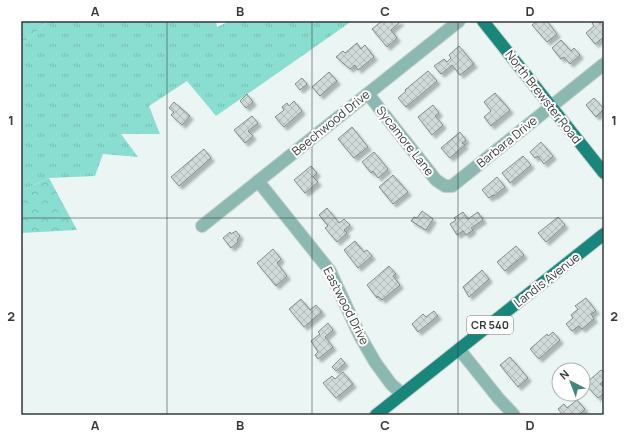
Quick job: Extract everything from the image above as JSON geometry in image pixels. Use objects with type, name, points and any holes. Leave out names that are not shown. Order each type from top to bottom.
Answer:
[{"type":"main road","name":"North Brewster Road","points":[[483,21],[604,173]]},
{"type":"main road","name":"Landis Avenue","points":[[376,415],[604,234]]},
{"type":"street","name":"Beechwood Drive","points":[[202,226],[459,21]]},
{"type":"street","name":"Barbara Drive","points":[[445,186],[457,183],[604,64]]},
{"type":"street","name":"Sycamore Lane","points":[[368,94],[436,180],[445,186]]},
{"type":"street","name":"Eastwood Drive","points":[[258,181],[330,271],[360,336],[375,362],[391,384],[402,394]]},
{"type":"street","points":[[459,349],[499,399],[514,415]]},
{"type":"green space","points":[[21,21],[49,21],[21,45]]},
{"type":"green space","points":[[49,21],[216,21],[217,27],[230,21],[352,21],[216,116],[187,81],[149,106],[160,134],[121,134],[138,157],[103,154],[95,176],[49,178],[21,191],[21,45]]},
{"type":"green space","points":[[49,178],[77,230],[21,233],[21,191]]},
{"type":"building","points":[[382,21],[401,21],[391,30],[397,38],[387,47],[372,29]]},
{"type":"building","points":[[537,21],[547,21],[557,34],[547,42],[532,25]]},
{"type":"building","points":[[595,21],[600,23],[604,21],[604,37],[595,44],[586,33],[594,26],[592,23]]},
{"type":"building","points":[[561,40],[571,51],[574,48],[580,55],[570,64],[564,57],[561,59],[552,48]]},
{"type":"building","points":[[357,43],[361,49],[365,45],[374,57],[358,70],[355,65],[350,69],[336,57],[343,51],[345,53]]},
{"type":"building","points":[[459,46],[474,64],[460,75],[452,65],[441,74],[434,66],[444,59],[447,62],[451,58],[449,55]]},
{"type":"building","points":[[428,71],[437,81],[406,107],[398,98],[406,91],[405,90]]},
{"type":"building","points":[[329,72],[337,81],[320,96],[312,87]]},
{"type":"building","points":[[302,78],[307,84],[300,90],[295,84]]},
{"type":"building","points":[[495,93],[510,110],[491,126],[484,117],[491,111],[484,102]]},
{"type":"building","points":[[247,94],[253,102],[246,108],[240,101]]},
{"type":"building","points":[[594,98],[604,109],[596,117],[586,105]]},
{"type":"building","points":[[294,101],[302,111],[284,127],[275,117],[284,110],[282,107],[287,103],[289,106]]},
{"type":"building","points":[[174,102],[190,116],[182,125],[171,115],[174,112],[169,108]]},
{"type":"building","points":[[433,105],[439,113],[435,116],[443,125],[432,135],[418,117]]},
{"type":"building","points":[[252,116],[258,123],[248,131],[253,136],[245,143],[234,130]]},
{"type":"building","points":[[352,127],[368,147],[354,158],[338,139]]},
{"type":"building","points":[[460,132],[466,140],[462,143],[465,145],[450,158],[441,148]]},
{"type":"building","points":[[541,142],[553,156],[544,164],[538,156],[535,158],[530,152]]},
{"type":"building","points":[[204,149],[211,158],[179,186],[171,177]]},
{"type":"building","points":[[374,152],[388,169],[378,178],[373,171],[371,173],[362,162]]},
{"type":"building","points":[[523,156],[531,165],[510,183],[502,173]]},
{"type":"building","points":[[311,166],[317,173],[313,177],[318,182],[305,193],[294,180]]},
{"type":"building","points":[[393,175],[408,192],[393,204],[379,187]]},
{"type":"building","points":[[497,177],[505,187],[489,198],[482,190]]},
{"type":"building","points":[[327,208],[339,223],[344,219],[350,225],[344,230],[347,233],[337,242],[325,228],[328,226],[319,215]]},
{"type":"building","points":[[422,211],[433,219],[426,230],[411,221],[414,217],[417,218]]},
{"type":"building","points":[[463,212],[468,219],[478,212],[483,220],[471,228],[473,230],[466,235],[463,231],[457,235],[450,224],[456,220],[454,218]]},
{"type":"building","points":[[558,217],[565,225],[546,242],[538,233]]},
{"type":"building","points":[[236,231],[240,236],[237,240],[238,242],[231,248],[223,238],[230,232],[231,234]]},
{"type":"building","points":[[355,241],[364,252],[367,250],[372,256],[358,268],[344,250]]},
{"type":"building","points":[[516,246],[524,255],[505,271],[497,262]]},
{"type":"building","points":[[273,249],[281,259],[277,263],[287,276],[276,286],[257,263]]},
{"type":"building","points":[[389,266],[396,274],[393,276],[400,285],[382,300],[378,296],[377,298],[367,285]]},
{"type":"building","points":[[482,270],[489,279],[469,297],[463,287]]},
{"type":"building","points":[[586,298],[596,311],[591,314],[594,319],[582,329],[579,326],[572,331],[566,324],[573,318],[571,315],[578,309],[575,306]]},
{"type":"building","points":[[301,299],[310,310],[316,305],[322,312],[304,327],[289,309]]},
{"type":"building","points":[[434,311],[438,316],[418,332],[412,324],[423,314],[426,317]]},
{"type":"building","points":[[328,323],[333,330],[325,337],[333,347],[318,359],[315,355],[318,352],[311,341],[320,334],[318,332]]},
{"type":"building","points":[[553,332],[560,340],[539,359],[530,349],[547,334],[548,336]]},
{"type":"building","points":[[510,357],[528,378],[518,387],[500,365]]},
{"type":"building","points":[[341,358],[345,363],[336,371],[332,367]]},
{"type":"building","points":[[601,370],[604,373],[604,380],[600,384],[604,388],[604,393],[598,398],[591,390],[591,379]]},
{"type":"building","points":[[343,372],[353,384],[336,398],[323,383],[332,376],[335,379]]},
{"type":"building","points":[[574,402],[579,402],[585,409],[579,415],[563,415],[558,409],[564,404],[567,408]]}]
